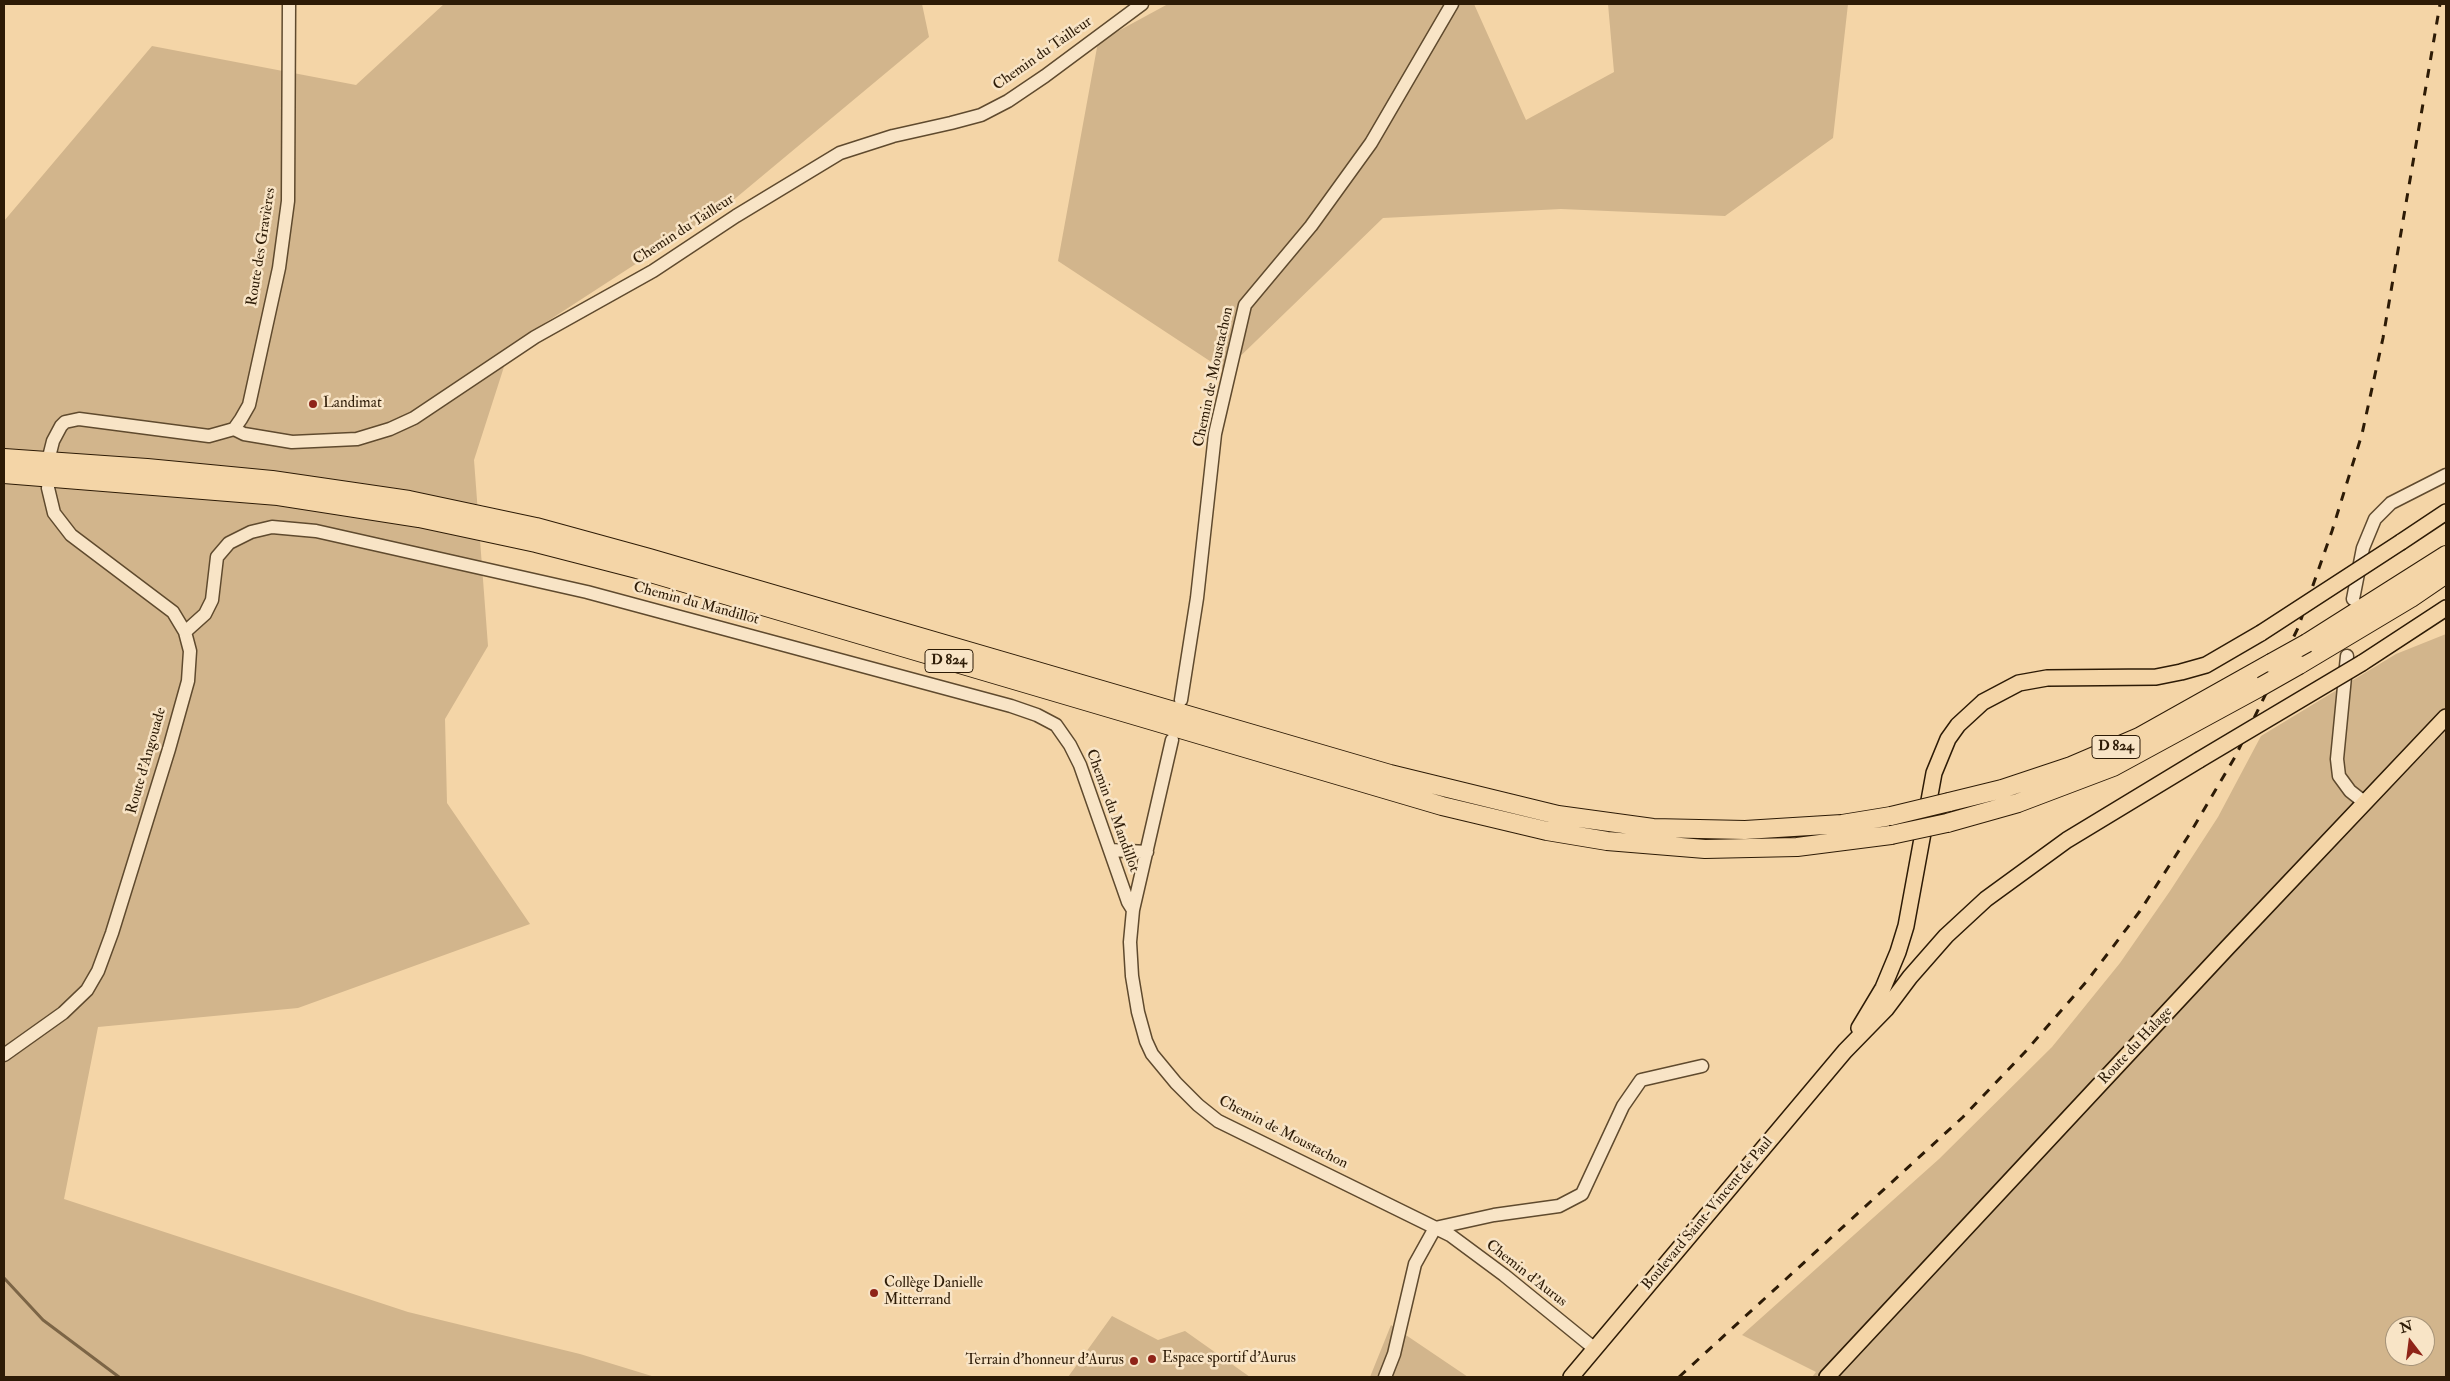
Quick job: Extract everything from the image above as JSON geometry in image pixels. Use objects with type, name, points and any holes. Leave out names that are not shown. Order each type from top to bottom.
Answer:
[{"type":"highway","name":"D 824","points":[[4,458],[179,470],[272,480],[409,500],[536,527],[649,558],[1390,774],[1558,815],[1653,828],[1738,830],[1842,824],[1891,816],[2002,789],[2071,766],[2139,737],[2272,663],[2446,555]]},
{"type":"highway","name":"D 824","points":[[4,474],[278,496],[419,518],[536,543],[647,572],[1442,806],[1547,831],[1607,841],[1705,849],[1797,846],[1891,835],[1947,823],[2018,803],[2113,768],[2262,686],[2446,574]]},
{"type":"highway","points":[[2410,579],[2446,550]]},
{"type":"highway","points":[[2330,646],[2446,582]]},
{"type":"main road","points":[[1845,1050],[1883,988],[1898,952],[1909,912],[1934,773],[1948,739],[1958,725],[1983,702],[2019,683],[2048,678],[2156,676],[2206,665],[2261,633],[2446,512]]},
{"type":"main road","points":[[1845,1050],[1886,1010],[1910,977],[1946,936],[1986,899],[2067,840],[2362,663],[2446,608]]},
{"type":"main road","name":"Route du Halage","points":[[1827,1377],[2364,802],[2446,717]]},
{"type":"main road","name":"Boulevard Saint-Vincent de Paul","points":[[1571,1377],[1845,1050]]},
{"type":"street","name":"Route des Gravières","points":[[234,429],[248,405],[278,268],[288,201],[289,4]]},
{"type":"street","name":"Chemin du Tailleur","points":[[234,429],[244,434],[292,442],[357,439],[390,429],[414,418],[535,338],[654,271],[736,216],[840,153],[893,136],[951,124],[981,114],[1008,100],[1045,76],[1142,4]]},
{"type":"street","name":"Chemin de Moustachon","points":[[1181,700],[1196,598],[1215,434],[1245,305],[1311,226],[1370,143],[1452,4]]},
{"type":"street","points":[[50,453],[53,441],[65,422],[79,419],[209,436],[234,429]]},
{"type":"street","points":[[2353,599],[2363,548],[2375,519],[2391,503],[2446,475]]},
{"type":"street","name":"Route d'Angouade","points":[[4,1056],[63,1014],[87,990],[98,971],[112,933],[188,680],[190,650],[185,632],[173,612],[71,535],[54,513],[48,488]]},
{"type":"street","name":"Chemin du Mandillot","points":[[185,632],[193,627],[205,614],[212,600],[217,557],[229,543],[251,532],[272,527],[316,530],[587,592],[1037,715],[1056,726],[1070,745],[1080,765],[1128,902],[1133,910]]},
{"type":"street","points":[[2347,656],[2337,759],[2339,776],[2350,791],[2364,802]]},
{"type":"street","name":"Chemin de Moustachon","points":[[1172,740],[1133,910],[1130,942],[1132,976],[1138,1012],[1152,1054],[1176,1083],[1218,1121],[1435,1228]]},
{"type":"street","points":[[1110,850],[1147,852]]},
{"type":"street","points":[[1385,1377],[1394,1354],[1415,1264],[1435,1228],[1494,1215],[1559,1206],[1582,1194],[1623,1106],[1641,1080],[1702,1066]]},
{"type":"street","name":"Chemin d'Aurus","points":[[1435,1228],[1450,1235],[1504,1275],[1595,1349]]},
{"type":"shaded area","points":[[444,4],[922,4],[929,37],[731,202],[511,345],[474,460],[488,646],[445,719],[447,803],[530,924],[298,1008],[98,1027],[64,1199],[408,1312],[580,1354],[655,1377],[4,1377],[4,221],[152,46],[356,85]]},
{"type":"shaded area","points":[[1168,4],[1474,4],[1526,120],[1614,72],[1608,4],[1848,4],[1833,138],[1725,216],[1561,209],[1383,218],[1225,371],[1058,261],[1098,42]]},
{"type":"shaded area","points":[[2446,634],[2446,1377],[1812,1377],[1816,1372],[1742,1335],[1939,1159],[2052,1047],[2120,963],[2170,891],[2218,817],[2261,736],[2396,654]]},
{"type":"shaded area","name":"Espace sportif d'Aurus","points":[[1112,1316],[1158,1340],[1185,1331],[1250,1377],[1068,1377]]},
{"type":"shaded area","points":[[1391,1325],[1468,1377],[1370,1377]]},
{"type":"waterway","points":[[4,1278],[43,1320],[119,1377]]},
{"type":"railway","points":[[1679,1377],[1963,1117],[2025,1052],[2087,981],[2140,911],[2189,835],[2235,757],[2298,628],[2332,531],[2362,434],[2383,338],[2440,4]]},
{"type":"place","name":"Landimat","points":[[313,404]]},
{"type":"place","name":"Collège Danielle Mitterrand","points":[[874,1293]]},
{"type":"place","name":"Espace sportif d'Aurus","points":[[1152,1359]]},
{"type":"place","name":"Terrain d'honneur d'Aurus","points":[[1134,1361]]}]
